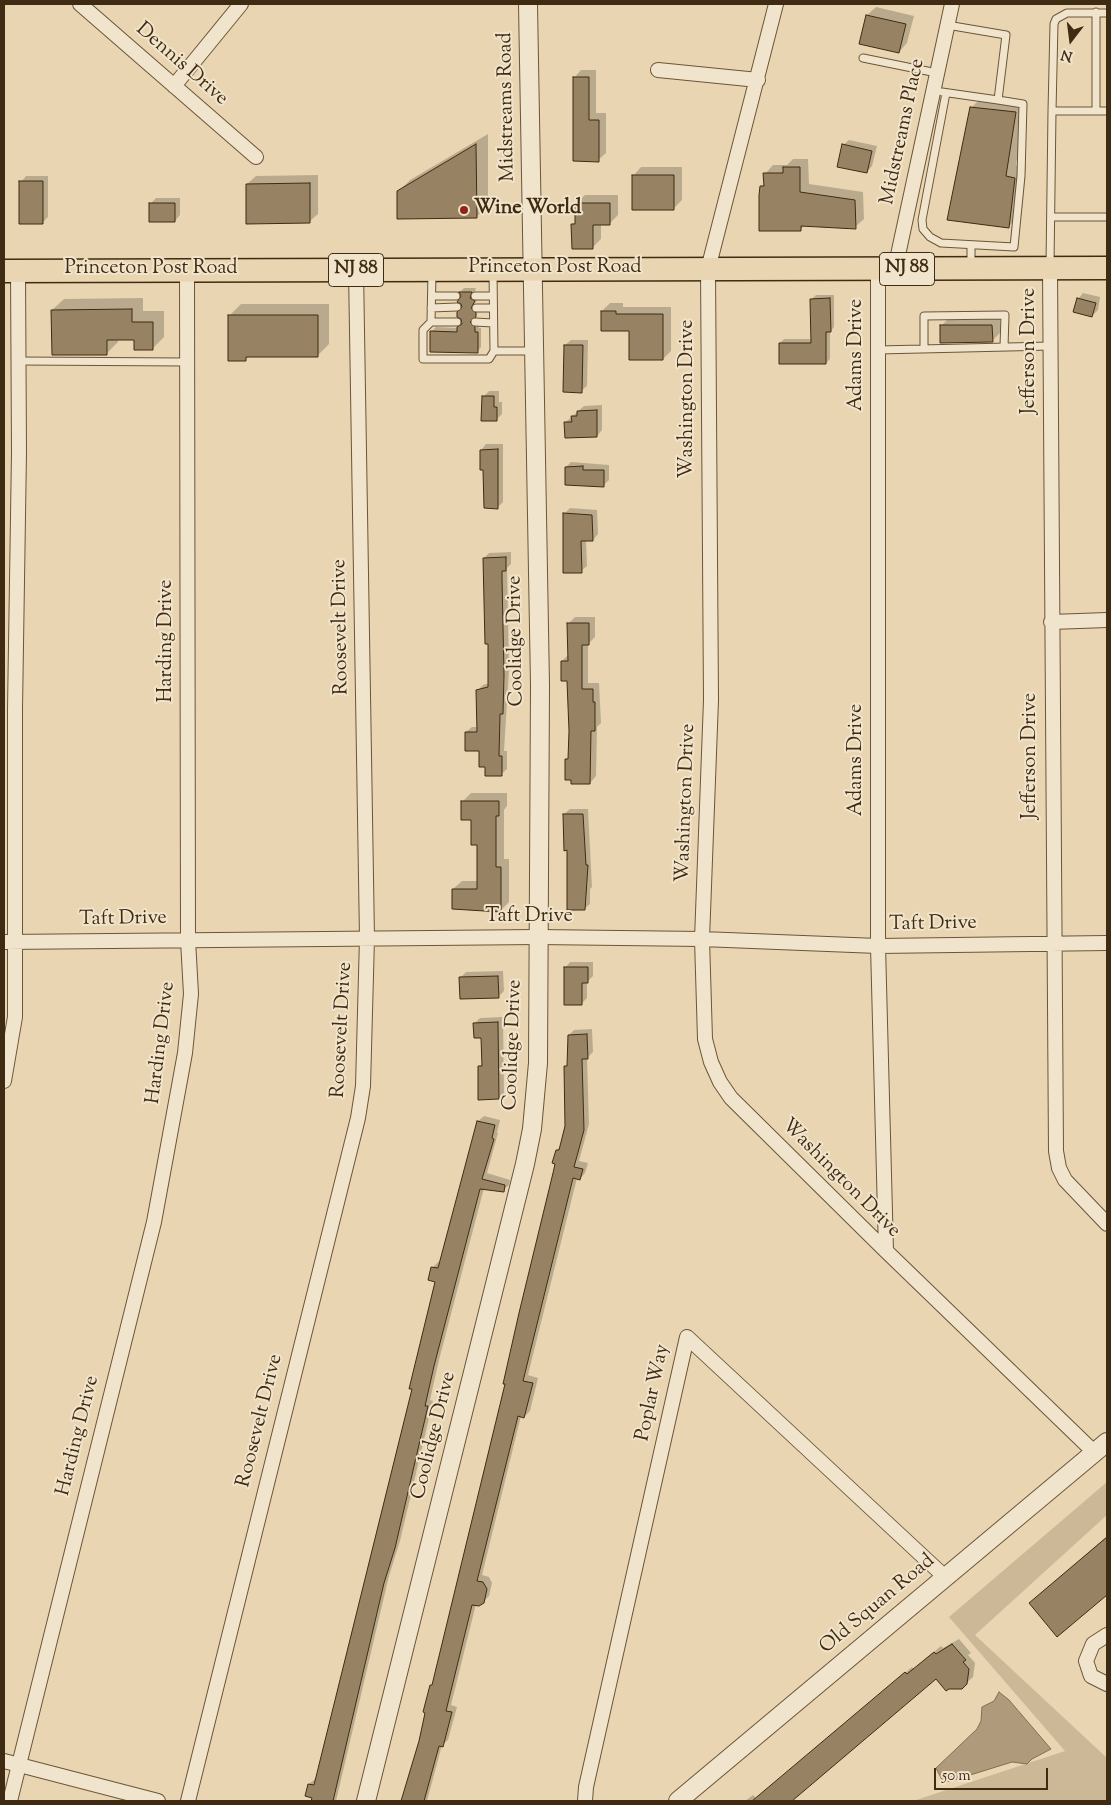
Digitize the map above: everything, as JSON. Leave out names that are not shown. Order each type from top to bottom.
[{"type":"main road","name":"Princeton Post Road","points":[[11,271],[1107,268]]},
{"type":"street","name":"Dennis Drive","points":[[80,4],[256,157]]},
{"type":"street","points":[[174,86],[241,4]]},
{"type":"street","name":"Midstreams Road","points":[[528,4],[531,270]]},
{"type":"street","name":"Washington Drive","points":[[776,4],[708,269],[711,700],[702,939],[705,1039],[711,1062],[720,1082],[731,1098],[886,1251],[1101,1448]]},
{"type":"street","name":"Midstreams Place","points":[[887,269],[906,217],[940,91],[937,73],[952,4]]},
{"type":"street","points":[[658,70],[758,80]]},
{"type":"street","name":"Jefferson Drive","points":[[1050,268],[1053,943],[1056,1152],[1059,1168],[1074,1191],[1107,1224]]},
{"type":"street","name":"Adams Drive","points":[[886,1251],[878,946],[878,350],[887,269]]},
{"type":"street","name":"Harding Drive","points":[[10,1801],[154,1222],[185,1053],[191,994],[188,940],[187,270]]},
{"type":"street","name":"Roosevelt Drive","points":[[188,1801],[358,1118],[364,1086],[367,938],[356,270]]},
{"type":"street","name":"Coolidge Drive","points":[[366,1801],[532,1129],[538,1063],[540,685],[531,270]]},
{"type":"street","points":[[4,1081],[15,1017],[10,941],[18,361],[11,271]]},
{"type":"street","points":[[1052,622],[1107,620]]},
{"type":"street","name":"Taft Drive","points":[[10,941],[538,938],[702,939],[878,946],[1107,943]]},
{"type":"street","name":"Poplar Way","points":[[585,1801],[586,1787],[687,1337],[945,1577]]},
{"type":"street","name":"Old Squan Road","points":[[678,1801],[1101,1448]]},
{"type":"street","points":[[1107,1635],[1093,1644],[1086,1661],[1091,1676],[1107,1684]]},
{"type":"street","points":[[4,1761],[158,1801]]},
{"type":"lane","points":[[1096,12],[1096,111]]},
{"type":"lane","points":[[1050,268],[1054,24],[1060,15],[1067,13],[1107,12]]},
{"type":"lane","points":[[947,25],[1006,35],[998,100]]},
{"type":"lane","points":[[863,58],[937,73]]},
{"type":"lane","points":[[940,91],[998,100],[1023,104],[1021,176],[1014,247],[941,243],[923,229],[922,221],[940,91]]},
{"type":"lane","points":[[1052,110],[1107,111]]},
{"type":"lane","points":[[906,217],[922,221]]},
{"type":"lane","points":[[1051,217],[1107,217]]},
{"type":"lane","points":[[971,245],[971,269]]},
{"type":"lane","points":[[432,270],[431,322],[423,330],[423,359],[489,359],[494,351],[492,269]]},
{"type":"lane","points":[[432,296],[456,296]]},
{"type":"lane","points":[[475,296],[492,296]]},
{"type":"lane","points":[[431,308],[457,307]]},
{"type":"lane","points":[[476,308],[493,308]]},
{"type":"lane","points":[[927,349],[924,316],[1005,316],[1000,348]]},
{"type":"lane","points":[[431,322],[457,322]]},
{"type":"lane","points":[[476,322],[493,323]]},
{"type":"lane","points":[[878,350],[1051,346]]},
{"type":"lane","points":[[494,351],[533,351]]},
{"type":"lane","points":[[18,361],[187,362]]},
{"type":"shaded area","points":[[1107,1482],[1107,1515],[975,1635],[1107,1758],[1107,1801],[913,1801],[1065,1751],[949,1617]]},
{"type":"shaded area","points":[[999,1692],[1009,1700],[1051,1749],[1032,1759],[1027,1764],[1012,1762],[943,1782],[936,1768],[977,1729],[981,1721],[982,1707],[994,1701]]},
{"type":"building","points":[[866,15],[906,24],[899,53],[859,44]]},
{"type":"building","points":[[573,77],[589,77],[589,120],[599,120],[599,162],[573,161]]},
{"type":"building","points":[[970,107],[1016,112],[1006,176],[1015,178],[1009,228],[947,220]]},
{"type":"building","points":[[476,144],[477,218],[397,219],[397,191]]},
{"type":"building","points":[[842,144],[872,151],[867,173],[837,167]]},
{"type":"building","points":[[783,167],[800,167],[800,192],[855,200],[856,229],[801,226],[801,231],[759,231],[759,195],[760,186],[764,186],[763,173],[783,173]]},
{"type":"building","points":[[632,175],[674,175],[674,210],[632,210]]},
{"type":"building","points":[[19,181],[43,181],[43,224],[19,224]]},
{"type":"building","points":[[310,183],[310,223],[246,224],[246,184]]},
{"type":"building","points":[[149,203],[175,203],[175,222],[149,222]]},
{"type":"building","points":[[575,203],[610,203],[610,225],[593,225],[593,249],[572,249],[571,224],[575,224]]},
{"type":"building","points":[[459,292],[472,292],[470,298],[475,301],[471,308],[476,313],[476,317],[470,322],[475,327],[475,332],[478,332],[478,353],[430,352],[430,331],[457,332],[457,327],[462,324],[461,319],[457,317],[457,312],[462,307],[457,302],[461,296]]},
{"type":"building","points":[[830,298],[831,332],[826,332],[826,364],[779,364],[779,343],[811,343],[810,299]]},
{"type":"building","points":[[1077,298],[1096,303],[1092,317],[1073,312]]},
{"type":"building","points":[[132,309],[132,322],[153,322],[153,350],[134,350],[134,340],[107,340],[107,355],[52,355],[51,310]]},
{"type":"building","points":[[601,311],[616,311],[616,314],[663,314],[663,360],[629,360],[629,331],[601,331]]},
{"type":"building","points":[[228,315],[318,315],[318,357],[246,357],[246,361],[228,361]]},
{"type":"building","points":[[940,325],[992,325],[993,342],[940,343]]},
{"type":"building","points":[[564,345],[583,345],[582,393],[563,392]]},
{"type":"building","points":[[482,396],[494,396],[494,407],[497,407],[497,421],[481,421]]},
{"type":"building","points":[[597,410],[597,437],[565,438],[564,422],[572,422],[571,416],[577,416],[577,411]]},
{"type":"building","points":[[498,449],[498,509],[484,508],[483,470],[480,470],[480,450]]},
{"type":"building","points":[[583,466],[583,470],[604,470],[604,487],[565,485],[565,467]]},
{"type":"building","points":[[563,513],[592,515],[593,541],[581,541],[582,573],[563,573]]},
{"type":"building","points":[[506,557],[506,571],[502,571],[504,675],[503,714],[500,714],[499,756],[502,756],[502,776],[485,776],[485,767],[479,767],[479,751],[465,751],[465,732],[477,732],[476,690],[488,687],[488,644],[485,644],[483,558]]},
{"type":"building","points":[[567,623],[589,623],[589,645],[582,645],[582,689],[593,689],[593,702],[595,702],[595,731],[591,731],[590,784],[571,784],[571,780],[565,780],[565,759],[568,759],[569,731],[567,681],[561,681],[561,661],[568,661]]},
{"type":"building","points":[[461,801],[499,801],[499,816],[496,816],[496,867],[501,867],[501,912],[452,909],[452,889],[477,889],[477,845],[471,845],[471,820],[461,820]]},
{"type":"building","points":[[563,814],[583,814],[586,865],[588,865],[585,910],[567,910],[567,850],[564,851]]},
{"type":"building","points":[[564,967],[588,967],[588,983],[582,983],[582,1005],[564,1005]]},
{"type":"building","points":[[498,976],[499,998],[460,999],[459,977]]},
{"type":"building","points":[[498,1022],[499,1099],[478,1100],[478,1066],[482,1066],[481,1038],[474,1038],[473,1023]]},
{"type":"building","points":[[587,1034],[588,1059],[582,1059],[584,1130],[574,1167],[583,1169],[580,1180],[573,1178],[523,1381],[533,1383],[524,1418],[518,1416],[477,1581],[483,1582],[487,1589],[484,1603],[479,1606],[472,1605],[446,1711],[452,1712],[443,1747],[439,1746],[424,1801],[401,1801],[419,1741],[425,1713],[423,1712],[430,1685],[432,1685],[505,1384],[503,1384],[519,1313],[555,1164],[552,1163],[556,1150],[559,1150],[565,1126],[564,1066],[567,1066],[568,1035]]},
{"type":"building","points":[[477,1121],[495,1125],[492,1138],[494,1139],[482,1179],[505,1185],[504,1192],[480,1189],[434,1366],[425,1406],[428,1406],[333,1801],[311,1801],[312,1798],[305,1796],[308,1784],[314,1785],[412,1389],[409,1389],[435,1282],[428,1280],[431,1267],[438,1268]]},
{"type":"building","points":[[1107,1537],[1107,1595],[1057,1637],[1029,1603]]},
{"type":"building","points":[[952,1644],[966,1660],[963,1662],[969,1669],[967,1684],[962,1689],[949,1689],[946,1691],[936,1679],[792,1801],[752,1801],[905,1672],[907,1674],[934,1652],[936,1654]]},
{"type":"place","name":"Wine World","points":[[464,210]]}]
